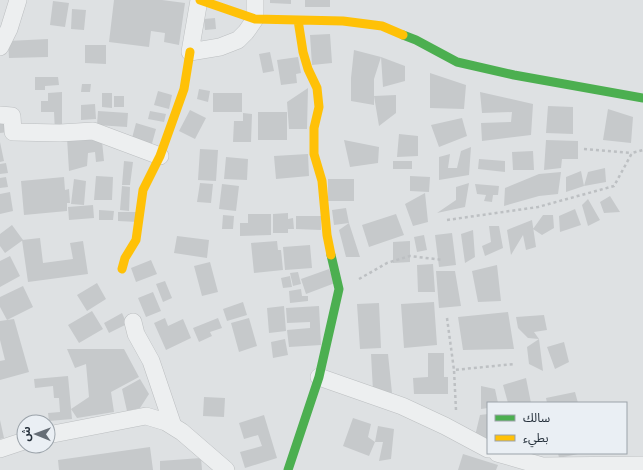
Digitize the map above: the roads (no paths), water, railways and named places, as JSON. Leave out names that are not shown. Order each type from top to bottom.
[{"type":"street","points":[[0,47],[9,30],[18,0]]},
{"type":"street","points":[[122,269],[125,258],[136,240],[144,190],[160,156],[184,89],[199,0],[254,19],[343,21],[382,26],[416,40],[456,62],[514,75],[643,98]]},
{"type":"street","points":[[190,52],[220,47],[238,40],[246,32],[254,19],[254,0]]},
{"type":"street","points":[[288,470],[319,377],[339,289],[327,236],[322,181],[314,154],[314,128],[319,107],[317,88],[308,69],[303,52],[298,20]]},
{"type":"street","points":[[0,115],[12,116],[13,132],[60,133],[92,131],[160,156]]},
{"type":"street","points":[[132,322],[136,334],[151,361],[173,426]]},
{"type":"street","points":[[319,377],[402,406],[487,448]]},
{"type":"street","points":[[56,433],[146,416],[166,422],[182,432],[226,470]]},
{"type":"street","points":[[0,448],[16,443]]},
{"type":"street","points":[[500,454],[542,466],[643,466]]}]
